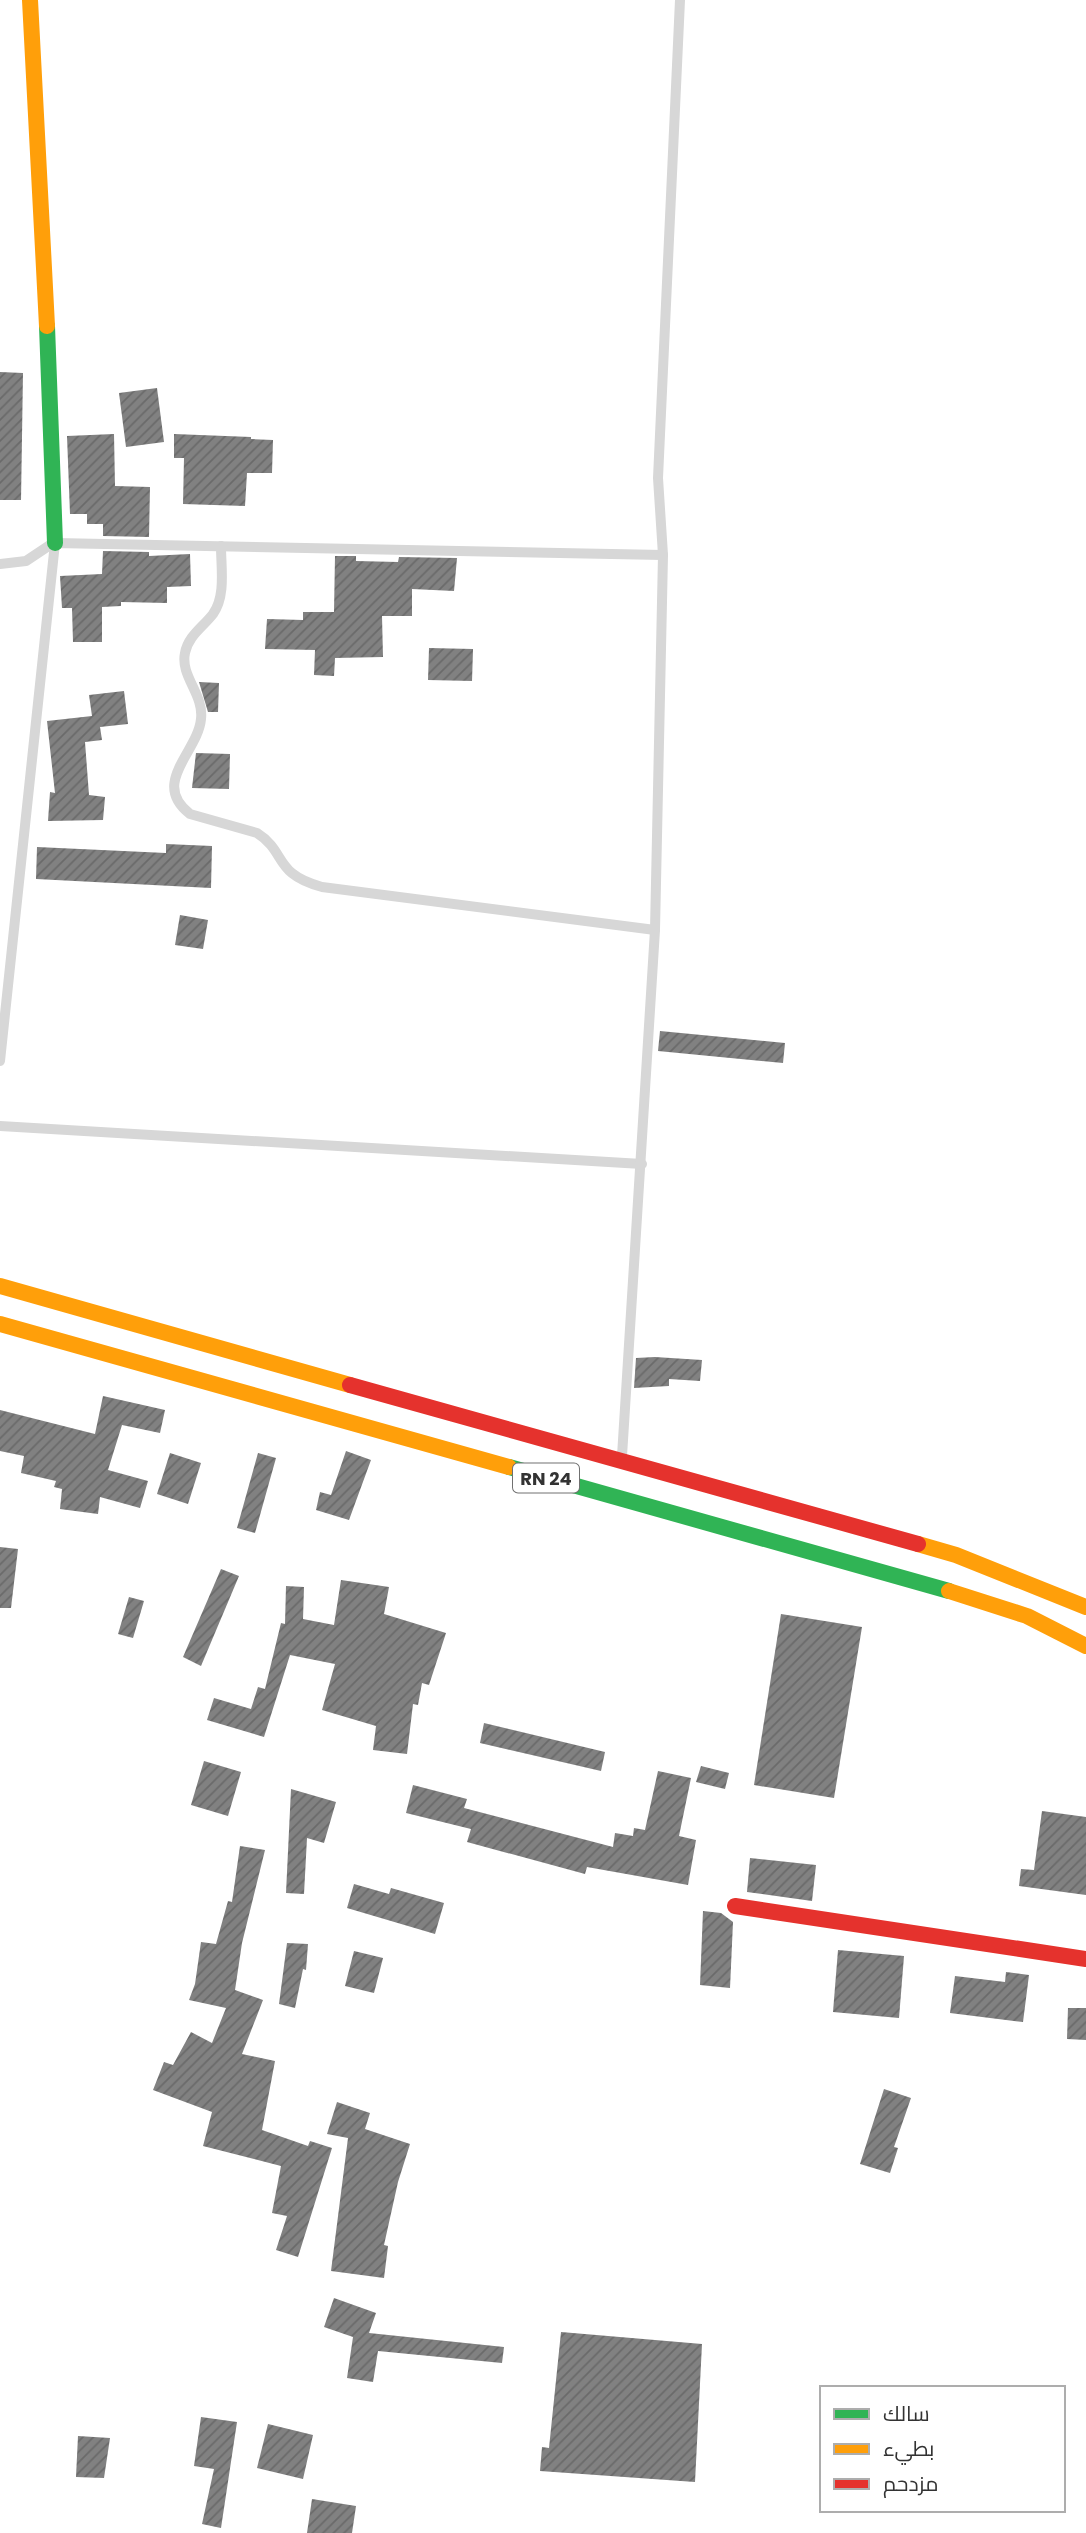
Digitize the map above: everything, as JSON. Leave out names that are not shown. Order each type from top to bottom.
[{"type":"main road","points":[[30,0],[44,258],[55,543]]},
{"type":"main road","name":"RN 24","points":[[0,1286],[956,1555],[1086,1607]]},
{"type":"main road","name":"RN 24","points":[[0,1324],[982,1600],[1027,1616],[1086,1646]]},
{"type":"main road","points":[[735,1906],[1086,1959]]},
{"type":"lane","points":[[622,1460],[655,930],[663,555],[658,478],[680,0]]},
{"type":"lane","points":[[0,1061],[55,543]]},
{"type":"lane","points":[[0,565],[26,561],[55,543],[663,555]]},
{"type":"lane","points":[[221,546],[218,603],[185,652],[184,663],[202,704],[202,719],[195,740],[177,770],[175,791],[181,807],[190,814],[257,833],[264,837],[288,872],[297,879],[322,887],[655,930]]},
{"type":"lane","points":[[0,1126],[642,1164]]},
{"type":"building","points":[[0,372],[23,373],[21,500],[0,500]]},
{"type":"building","points":[[157,388],[164,442],[126,447],[119,393]]},
{"type":"building","points":[[114,434],[115,486],[150,487],[149,537],[103,536],[103,524],[87,524],[87,514],[70,514],[67,436]]},
{"type":"building","points":[[174,434],[273,440],[272,473],[247,473],[245,506],[183,504],[184,458],[174,458]]},
{"type":"building","points":[[103,551],[149,552],[149,556],[190,554],[191,586],[167,587],[167,603],[121,602],[121,606],[102,607],[102,642],[73,642],[72,608],[62,608],[60,576],[102,574]]},
{"type":"building","points":[[335,556],[356,556],[356,561],[398,562],[399,557],[457,558],[454,591],[412,589],[412,616],[382,616],[383,657],[335,658],[334,676],[314,675],[315,650],[265,649],[267,619],[303,620],[303,612],[334,612]]},
{"type":"building","points":[[429,648],[473,649],[472,681],[428,680]]},
{"type":"building","points":[[199,682],[219,683],[218,712],[208,712]]},
{"type":"building","points":[[124,691],[128,724],[100,727],[102,740],[85,742],[89,795],[105,797],[103,820],[48,821],[50,792],[55,793],[47,721],[92,716],[89,695]]},
{"type":"building","points":[[196,753],[230,754],[229,789],[192,788]]},
{"type":"building","points":[[166,844],[212,846],[211,888],[36,879],[37,847],[166,853]]},
{"type":"building","points":[[180,915],[208,920],[203,949],[175,945]]},
{"type":"building","points":[[660,1031],[785,1043],[783,1063],[658,1051]]},
{"type":"building","points":[[636,1358],[702,1360],[700,1381],[669,1379],[669,1386],[634,1388]]},
{"type":"building","points":[[103,1396],[165,1410],[160,1433],[122,1425],[108,1470],[148,1481],[140,1508],[100,1497],[98,1514],[60,1509],[62,1489],[54,1487],[56,1481],[21,1473],[24,1456],[0,1451],[0,1410],[95,1434]]},
{"type":"building","points":[[346,1451],[371,1460],[349,1520],[316,1510],[320,1492],[331,1495]]},
{"type":"building","points":[[170,1453],[201,1463],[188,1504],[157,1494]]},
{"type":"building","points":[[258,1453],[276,1458],[255,1533],[237,1528]]},
{"type":"building","points":[[0,1547],[18,1549],[11,1608],[0,1608]]},
{"type":"building","points":[[221,1569],[239,1576],[201,1666],[183,1657]]},
{"type":"building","points":[[341,1580],[389,1587],[384,1614],[446,1633],[429,1685],[422,1683],[418,1705],[413,1704],[407,1754],[373,1750],[376,1726],[322,1710],[335,1664],[290,1655],[264,1737],[207,1720],[214,1698],[251,1709],[258,1687],[265,1689],[281,1623],[285,1624],[286,1586],[304,1587],[303,1619],[334,1625]]},
{"type":"building","points":[[129,1597],[144,1601],[133,1638],[118,1634]]},
{"type":"building","points":[[781,1614],[862,1627],[834,1798],[754,1785]]},
{"type":"building","points":[[484,1723],[605,1752],[601,1771],[480,1743]]},
{"type":"building","points":[[204,1761],[241,1772],[228,1816],[191,1805]]},
{"type":"building","points":[[701,1766],[729,1773],[725,1789],[696,1782]]},
{"type":"building","points":[[658,1771],[691,1778],[679,1836],[696,1840],[688,1885],[587,1867],[585,1874],[467,1842],[471,1829],[406,1813],[413,1785],[467,1799],[464,1808],[613,1847],[615,1833],[633,1836],[634,1828],[645,1830]]},
{"type":"building","points":[[291,1789],[336,1802],[324,1843],[307,1838],[304,1894],[286,1893]]},
{"type":"building","points":[[1042,1811],[1086,1817],[1086,1895],[1019,1886],[1021,1869],[1034,1870]]},
{"type":"building","points":[[240,1846],[265,1850],[242,1943],[235,1990],[263,2000],[242,2054],[275,2061],[262,2130],[308,2146],[310,2141],[332,2148],[298,2257],[276,2250],[287,2216],[272,2213],[281,2166],[203,2146],[212,2112],[153,2090],[164,2062],[173,2065],[191,2032],[212,2043],[226,2008],[189,2000],[195,1984],[201,1942],[216,1944],[228,1901],[232,1902]]},
{"type":"building","points":[[750,1858],[816,1865],[812,1901],[747,1892]]},
{"type":"building","points":[[354,1884],[389,1894],[391,1888],[444,1903],[435,1934],[347,1908]]},
{"type":"building","points":[[703,1911],[721,1913],[733,1922],[730,1988],[700,1985]]},
{"type":"building","points":[[287,1943],[308,1944],[306,1970],[303,1969],[295,2008],[279,2004]]},
{"type":"building","points":[[838,1950],[904,1956],[899,2018],[833,2012]]},
{"type":"building","points":[[354,1951],[383,1958],[374,1993],[345,1986]]},
{"type":"building","points":[[1006,1972],[1029,1975],[1023,2022],[950,2013],[955,1976],[1005,1982]]},
{"type":"building","points":[[1068,2008],[1086,2008],[1086,2040],[1067,2039]]},
{"type":"building","points":[[884,2089],[911,2098],[894,2147],[898,2148],[890,2173],[860,2164]]},
{"type":"building","points":[[337,2102],[370,2113],[365,2129],[410,2144],[398,2182],[384,2245],[388,2246],[384,2278],[331,2271],[348,2138],[327,2134]]},
{"type":"building","points":[[334,2298],[376,2313],[369,2333],[504,2347],[502,2363],[378,2351],[373,2382],[347,2378],[353,2337],[324,2327]]},
{"type":"building","points":[[561,2332],[702,2344],[695,2482],[540,2471],[542,2447],[549,2448]]},
{"type":"building","points":[[201,2417],[237,2422],[221,2528],[202,2524],[214,2469],[194,2466]]},
{"type":"building","points":[[268,2424],[313,2435],[303,2479],[257,2468]]},
{"type":"building","points":[[78,2436],[110,2438],[104,2478],[76,2477]]},
{"type":"building","points":[[312,2499],[356,2506],[352,2533],[307,2533]]},
{"type":"traffic: fast","points":[[47,326],[55,543]]},
{"type":"traffic: fast","points":[[509,1467],[949,1591]]},
{"type":"traffic: slow","points":[[30,0],[47,326]]},
{"type":"traffic: slow","points":[[0,1286],[350,1385]]},
{"type":"traffic: slow","points":[[0,1324],[509,1467]]},
{"type":"traffic: slow","points":[[918,1544],[956,1555],[1086,1607]]},
{"type":"traffic: slow","points":[[949,1591],[1027,1616],[1086,1646]]},
{"type":"traffic: jam","points":[[350,1385],[918,1544]]},
{"type":"traffic: jam","points":[[735,1906],[1086,1959]]}]
